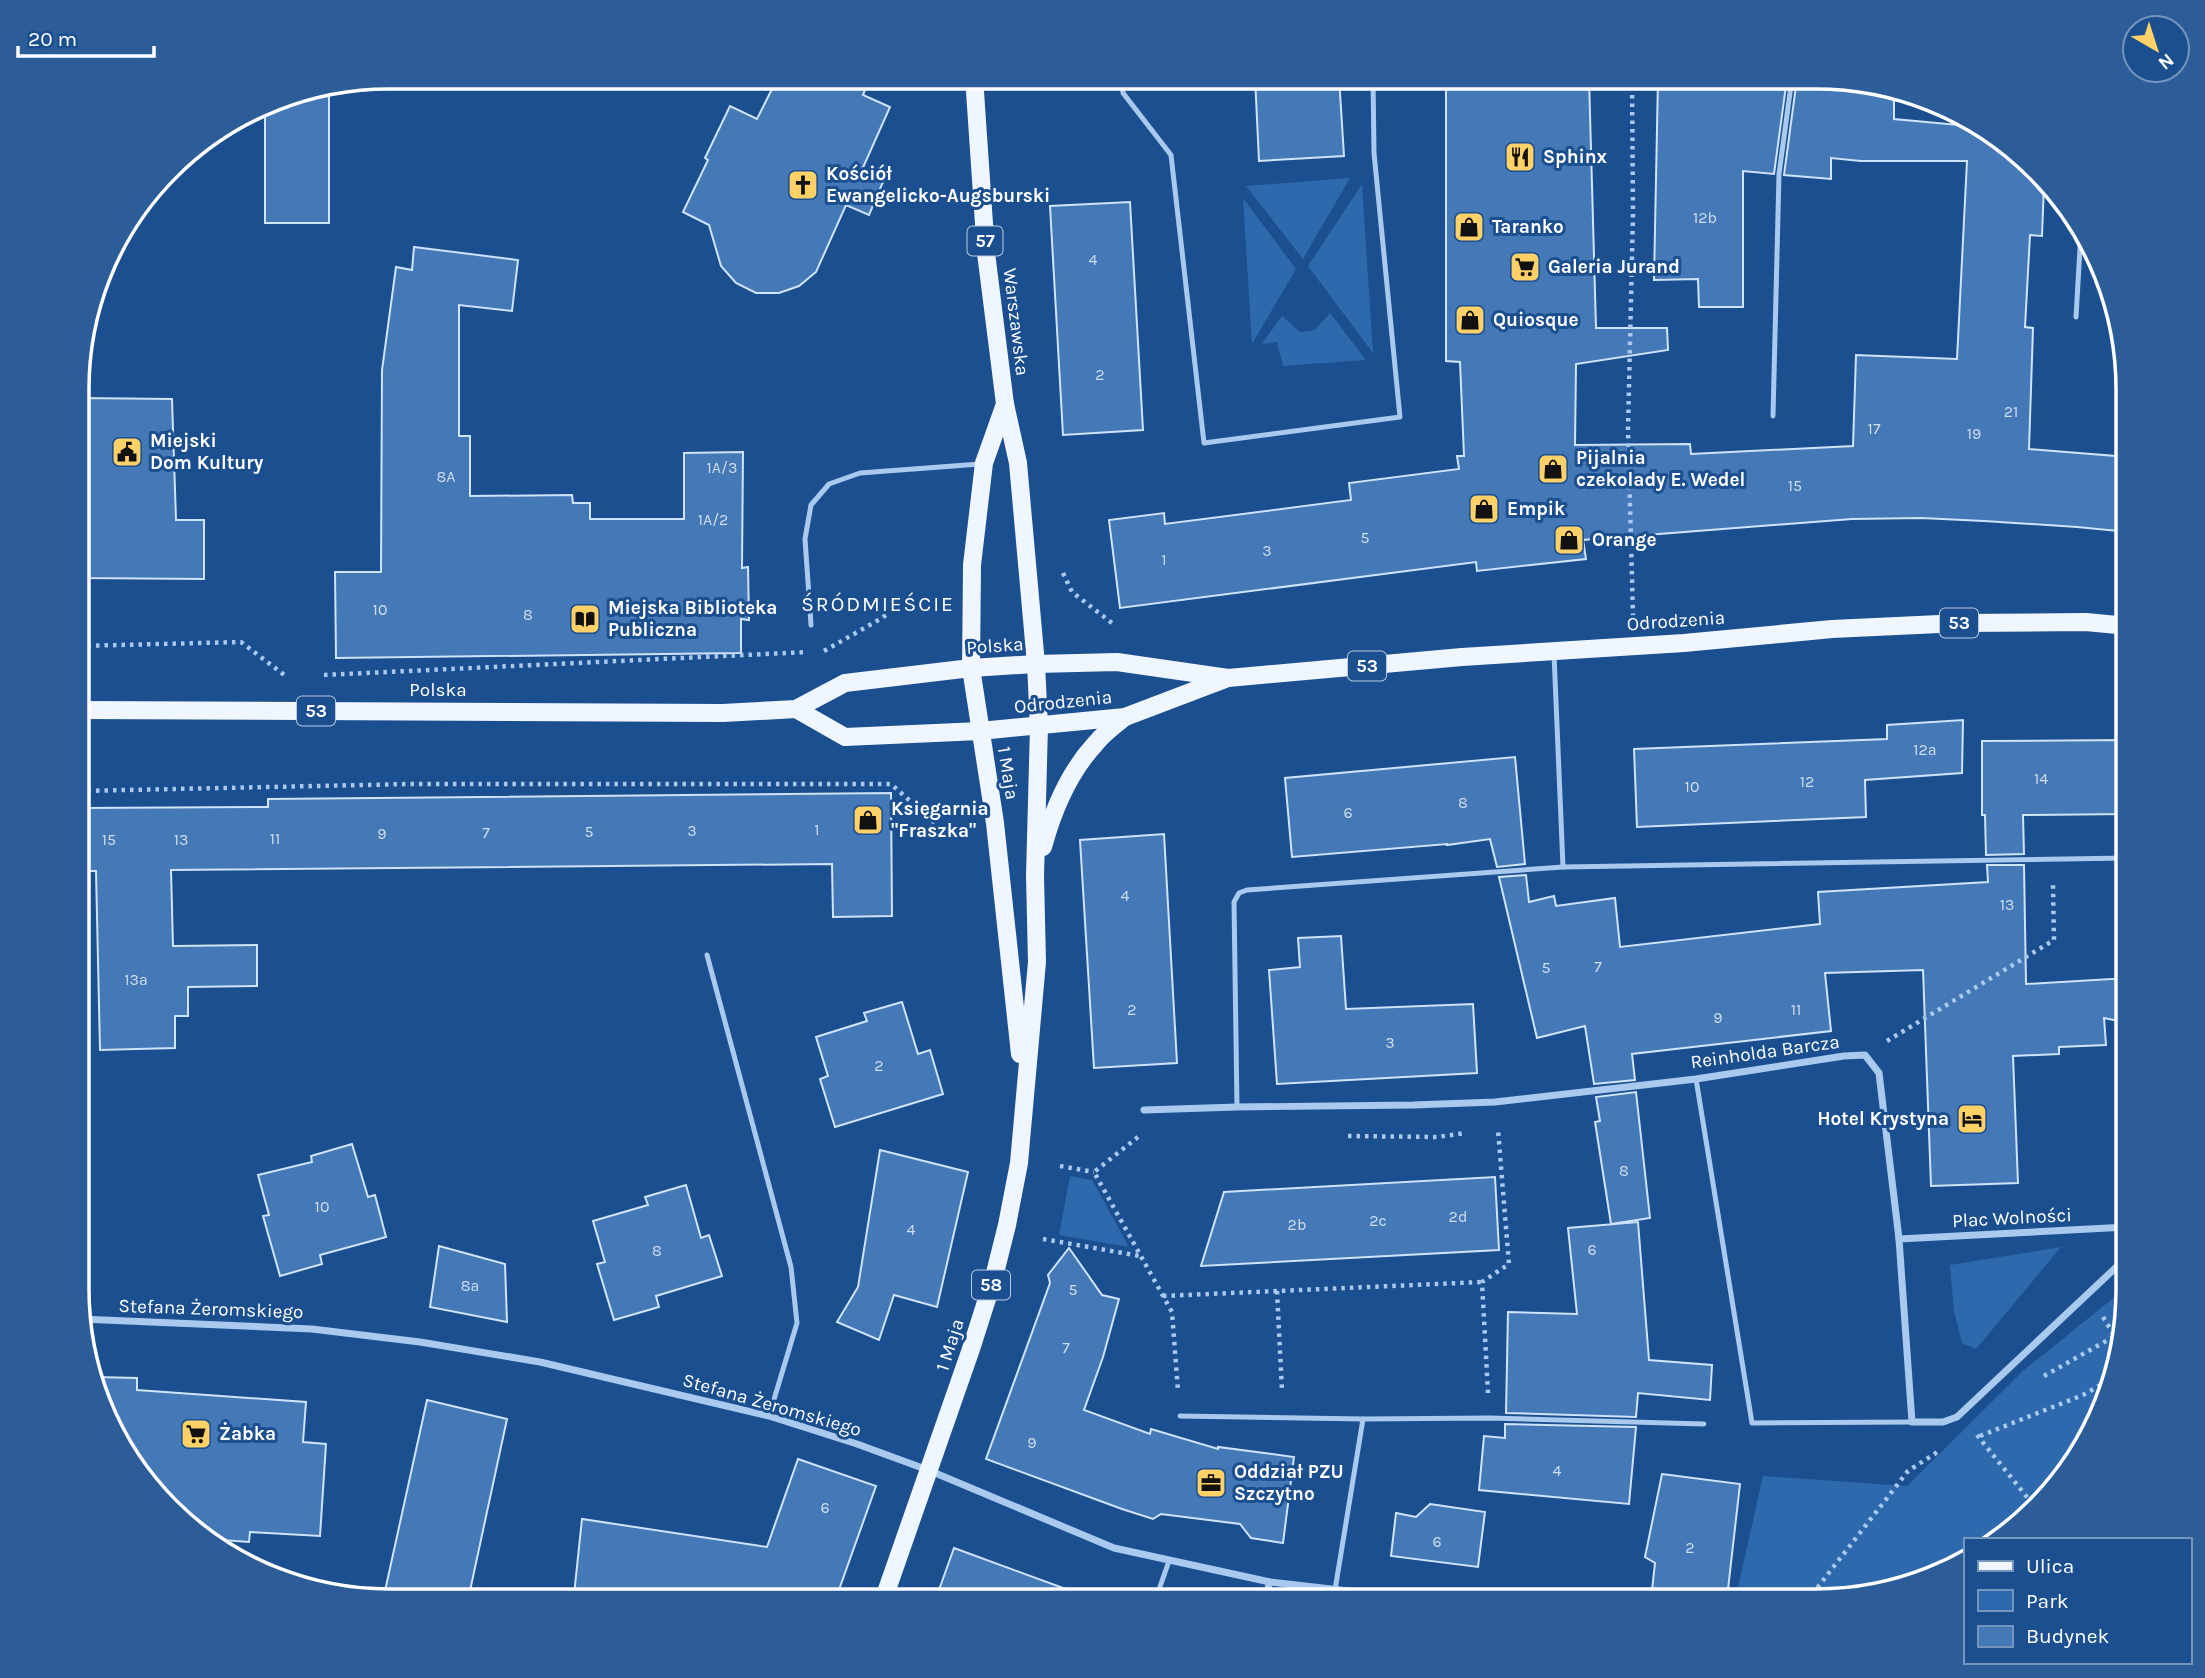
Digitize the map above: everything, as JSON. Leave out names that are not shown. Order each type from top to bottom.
[{"type":"main road","name":"Warszawska","points":[[975,89],[986,253],[1005,404],[1018,463],[1039,726]]},
{"type":"main road","name":"Warszawska","points":[[971,668],[972,565],[984,463],[1005,404]]},
{"type":"main road","name":"Odrodzenia","points":[[1035,664],[1117,662],[1228,678],[1832,629],[1948,623],[2087,622],[2116,625]]},
{"type":"main road","name":"Polska","points":[[89,710],[723,713],[796,709],[845,683],[971,668],[1035,664]]},
{"type":"main road","name":"1 Maja","points":[[971,668],[995,823],[1024,1093]]},
{"type":"main road","name":"Odrodzenia","points":[[980,731],[1125,716],[1228,678]]},
{"type":"main road","name":"53","points":[[796,709],[845,737],[980,731]]},
{"type":"main road","name":"1 Maja","points":[[1035,876],[1052,816],[1073,774],[1095,743],[1125,716]]},
{"type":"main road","name":"1 Maja","points":[[887,1589],[947,1421],[994,1277],[1019,1163],[1037,962],[1035,876],[1039,726]]},
{"type":"street","name":"Reinholda Barcza","points":[[1144,1110],[1495,1102],[1696,1079],[1865,1055],[1880,1073],[1899,1239],[1912,1422]]},
{"type":"street","name":"Plac Wolności","points":[[1899,1239],[2116,1228]]},
{"type":"street","points":[[1912,1422],[1943,1422],[1957,1417],[2116,1267]]},
{"type":"street","name":"Stefana Żeromskiego","points":[[91,1319],[312,1329],[420,1342],[540,1362],[769,1416],[857,1444],[1114,1548],[1270,1582],[1327,1589]]},
{"type":"street","points":[[1268,1589],[1270,1582]]},
{"type":"lane","points":[[1123,89],[1123,93],[1171,155],[1205,443],[1400,417],[1374,153],[1373,89]]},
{"type":"lane","points":[[1773,416],[1779,174],[1791,89]]},
{"type":"lane","points":[[2076,317],[2080,247]]},
{"type":"lane","points":[[811,625],[805,539],[811,505],[829,484],[860,472],[984,463]]},
{"type":"lane","points":[[1554,651],[1563,867]]},
{"type":"lane","points":[[1237,1107],[1234,902],[1238,893],[1248,890],[1563,867],[2116,858]]},
{"type":"lane","points":[[707,955],[791,1267],[797,1323],[769,1416]]},
{"type":"lane","points":[[1696,1079],[1752,1423],[1912,1422]]},
{"type":"lane","points":[[1180,1416],[1490,1418],[1704,1424]]},
{"type":"lane","points":[[1335,1589],[1363,1419]]},
{"type":"lane","points":[[1159,1589],[1169,1561]]},
{"type":"path","points":[[1632,89],[1633,214],[1628,430],[1634,646]]},
{"type":"path","points":[[1062,573],[1072,592],[1112,623]]},
{"type":"path","points":[[822,652],[882,618],[916,591]]},
{"type":"path","points":[[89,646],[241,642],[287,677]]},
{"type":"path","points":[[314,676],[809,652]]},
{"type":"path","points":[[89,791],[411,784],[891,784],[936,824]]},
{"type":"path","points":[[1865,1055],[2054,940],[2053,859]]},
{"type":"path","points":[[1485,1130],[1510,1127]]},
{"type":"path","points":[[1163,1296],[1482,1282],[1509,1264],[1497,1129]]},
{"type":"path","points":[[1059,1166],[1094,1172],[1146,1131]]},
{"type":"path","points":[[1339,1136],[1437,1138],[1473,1132]]},
{"type":"path","points":[[1094,1172],[1172,1312],[1180,1416]]},
{"type":"path","points":[[1043,1239],[1140,1256]]},
{"type":"path","points":[[1482,1282],[1490,1418]]},
{"type":"path","points":[[1277,1291],[1284,1418]]},
{"type":"path","points":[[2034,1382],[2111,1338]]},
{"type":"path","points":[[1967,1441],[2083,1395],[2100,1385]]},
{"type":"path","points":[[1973,1430],[2029,1500]]},
{"type":"path","points":[[1816,1589],[1908,1471],[1944,1450]]},
{"type":"green space","points":[[1350,178],[1303,259],[1246,186]]},
{"type":"green space","points":[[1362,184],[1373,353],[1308,266]]},
{"type":"green space","points":[[1243,198],[1296,269],[1252,344]]},
{"type":"green space","points":[[1330,313],[1366,360],[1283,366],[1277,342],[1262,344],[1282,316],[1300,332],[1315,330]]},
{"type":"green space","points":[[1070,1176],[1092,1180],[1129,1247],[1059,1235]]},
{"type":"green space","points":[[2061,1247],[1976,1349],[1962,1343],[1954,1312],[1950,1265]]},
{"type":"green space","points":[[2116,1296],[2106,1366],[2093,1404],[2076,1439],[2041,1487],[1998,1527],[1982,1538],[1964,1538],[1964,1550],[1948,1558],[1893,1579],[1835,1588],[1738,1589],[1763,1476],[1907,1486],[2023,1371]]},
{"type":"building","name":"Kościół Ewangelicko-Augsburski","points":[[772,89],[865,89],[863,95],[890,107],[861,172],[883,182],[869,215],[846,205],[816,272],[799,286],[779,293],[756,293],[736,283],[721,266],[709,225],[683,212],[730,106],[757,119]]},
{"type":"building","points":[[1256,89],[1340,89],[1344,156],[1259,161]]},
{"type":"building","points":[[1446,89],[1589,89],[1596,328],[1667,328],[1668,350],[1576,364],[1575,445],[1690,444],[1691,454],[1853,446],[1856,355],[1957,359],[1967,161],[1861,161],[1831,158],[1831,179],[1784,175],[1796,89],[1855,92],[1893,99],[1894,119],[1958,125],[1966,129],[2014,164],[2044,194],[2042,236],[2030,235],[2025,327],[2033,328],[2029,449],[2116,456],[2116,531],[1921,518],[1852,519],[1583,540],[1586,559],[1477,571],[1476,562],[1120,608],[1109,520],[1164,513],[1165,524],[1351,500],[1349,483],[1459,469],[1457,456],[1464,456],[1460,362],[1446,361]]},
{"type":"building","points":[[1658,89],[1786,89],[1774,174],[1743,171],[1743,307],[1699,307],[1698,279],[1654,280]]},
{"type":"building","points":[[329,95],[329,223],[265,223],[265,116]]},
{"type":"building","points":[[1130,202],[1143,430],[1063,435],[1050,206]]},
{"type":"building","points":[[414,247],[518,260],[512,311],[459,305],[459,436],[470,436],[470,496],[572,495],[573,503],[590,503],[590,519],[684,519],[684,453],[743,452],[742,568],[748,567],[749,620],[741,619],[741,653],[336,658],[335,572],[381,572],[382,370],[396,267],[412,270]]},
{"type":"building","name":"Miejski Dom Kultury","points":[[89,398],[172,399],[176,520],[204,520],[204,579],[89,578]]},
{"type":"building","points":[[1963,720],[1962,773],[1865,780],[1866,817],[1637,827],[1634,749],[1887,739],[1887,725]]},
{"type":"building","points":[[2116,740],[2116,814],[2023,815],[2024,854],[1986,855],[1985,815],[1982,815],[1982,741]]},
{"type":"building","points":[[1515,757],[1525,864],[1497,867],[1490,839],[1292,857],[1285,778]]},
{"type":"building","points":[[891,793],[892,916],[833,917],[832,864],[171,870],[173,946],[257,945],[257,986],[188,987],[188,1016],[175,1016],[175,1048],[100,1050],[96,871],[89,871],[89,808],[268,807],[268,799]]},
{"type":"building","points":[[1164,834],[1177,1063],[1094,1068],[1080,840]]},
{"type":"building","points":[[1987,865],[2024,865],[2026,984],[2116,979],[2116,1020],[2104,1018],[2106,1045],[2059,1047],[2059,1054],[2013,1056],[2018,1183],[1931,1186],[1923,970],[1825,973],[1831,1031],[1632,1054],[1635,1080],[1594,1084],[1585,1026],[1537,1038],[1499,877],[1526,875],[1529,902],[1554,896],[1556,906],[1615,898],[1620,947],[1820,924],[1818,892],[1988,882]]},
{"type":"building","points":[[1341,936],[1346,1009],[1473,1004],[1477,1073],[1277,1084],[1269,970],[1300,967],[1298,938]]},
{"type":"building","points":[[902,1002],[918,1054],[930,1050],[943,1094],[835,1127],[820,1079],[828,1076],[816,1037],[867,1021],[864,1013]]},
{"type":"building","points":[[1636,1092],[1650,1218],[1611,1224],[1595,1122],[1600,1121],[1596,1097]]},
{"type":"building","points":[[352,1144],[368,1197],[375,1195],[386,1237],[320,1255],[322,1264],[280,1276],[263,1216],[269,1215],[258,1175],[312,1162],[311,1156]]},
{"type":"building","points":[[880,1150],[968,1172],[937,1307],[894,1295],[879,1340],[837,1322],[858,1287]]},
{"type":"building","points":[[1495,1177],[1499,1250],[1201,1266],[1224,1192]]},
{"type":"building","points":[[686,1185],[701,1238],[709,1235],[722,1276],[656,1296],[659,1307],[614,1320],[597,1264],[605,1262],[593,1221],[648,1205],[645,1197]]},
{"type":"building","points":[[1638,1222],[1649,1360],[1712,1365],[1710,1400],[1638,1393],[1636,1417],[1506,1413],[1508,1312],[1577,1314],[1568,1228]]},
{"type":"building","points":[[439,1246],[505,1264],[507,1322],[430,1307]]},
{"type":"building","points":[[1069,1248],[1102,1295],[1119,1299],[1103,1357],[1084,1410],[1150,1434],[1151,1429],[1218,1449],[1294,1457],[1283,1543],[1251,1538],[1240,1524],[1161,1514],[1153,1519],[986,1459],[1050,1283],[1048,1275]]},
{"type":"building","points":[[103,1377],[137,1378],[137,1390],[306,1402],[303,1442],[326,1444],[320,1536],[250,1532],[249,1542],[226,1540],[191,1514],[164,1487],[129,1439]]},
{"type":"building","points":[[427,1400],[507,1419],[470,1589],[385,1589]]},
{"type":"building","points":[[1505,1424],[1636,1427],[1629,1504],[1479,1490],[1484,1436],[1505,1438]]},
{"type":"building","points":[[798,1459],[876,1486],[839,1589],[575,1589],[582,1519],[767,1547]]},
{"type":"building","points":[[1662,1474],[1740,1484],[1728,1589],[1652,1589],[1655,1563],[1645,1557]]},
{"type":"building","points":[[1430,1504],[1485,1512],[1478,1567],[1391,1556],[1396,1513],[1416,1517]]},
{"type":"building","points":[[954,1548],[1066,1589],[939,1589]]},
{"type":"place","name":"Sphinx","points":[[1520,157]]},
{"type":"place","name":"Kościół Ewangelicko-Augsburski","points":[[803,185]]},
{"type":"place","name":"Taranko","points":[[1469,227]]},
{"type":"place","name":"Galeria Jurand","points":[[1525,267]]},
{"type":"place","name":"Quiosque","points":[[1470,320]]},
{"type":"place","name":"Miejski Dom Kultury","points":[[127,452]]},
{"type":"place","name":"Pijalnia czekolady E. Wedel","points":[[1553,469]]},
{"type":"place","name":"Empik","points":[[1484,509]]},
{"type":"place","name":"Orange","points":[[1569,540]]},
{"type":"place","name":"Miejska Biblioteka Publiczna","points":[[585,619]]},
{"type":"place","name":"Księgarnia \"Fraszka\"","points":[[868,820]]},
{"type":"place","name":"Hotel Krystyna","points":[[1972,1119]]},
{"type":"place","name":"Żabka","points":[[196,1434]]},
{"type":"place","name":"Oddział PZU Szczytno","points":[[1211,1483]]},
{"type":"district","name":"ŚRÓDMIEŚCIE","points":[[878,604]]}]
